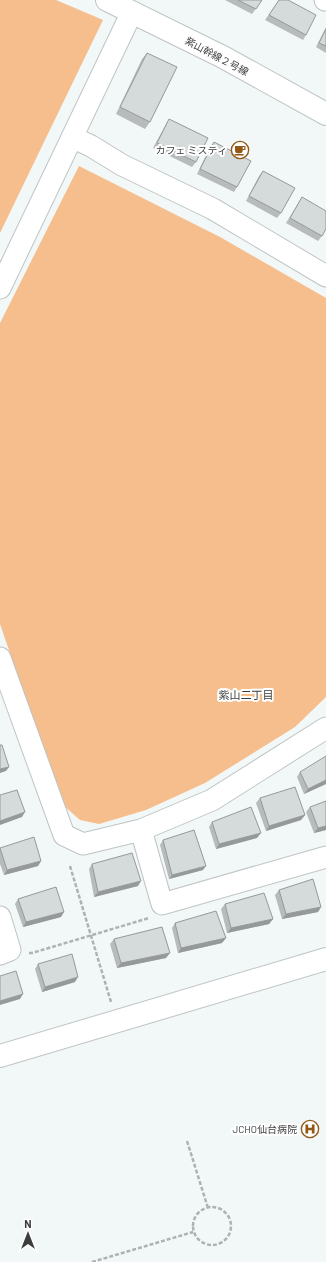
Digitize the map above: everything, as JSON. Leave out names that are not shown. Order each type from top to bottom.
[{"type":"street","name":"紫山幹線２号線","points":[[107,0],[223,58],[326,114]]},
{"type":"street","points":[[0,288],[132,12]]},
{"type":"street","points":[[72,137],[90,146],[122,166],[213,209],[326,276]]},
{"type":"street","points":[[0,658],[64,835],[83,844],[141,830],[212,800],[326,728]]},
{"type":"street","points":[[141,830],[162,904],[326,857]]},
{"type":"street","points":[[0,917],[5,952]]},
{"type":"street","points":[[0,1056],[326,959]]},
{"type":"path","points":[[70,866],[112,1005]]},
{"type":"path","points":[[5,952],[32,953],[157,916],[162,904]]},
{"type":"path","points":[[187,1141],[208,1208]]},
{"type":"path","points":[[208,1208],[214,1208],[226,1214],[231,1225],[228,1237],[224,1241],[212,1246],[200,1242],[196,1238],[192,1226],[197,1214],[208,1208]]},
{"type":"path","points":[[92,1262],[193,1232]]},
{"type":"shaded area","points":[[0,0],[56,0],[103,20],[0,233]]},
{"type":"shaded area","points":[[79,166],[220,237],[326,298],[326,697],[295,727],[205,783],[146,810],[99,824],[80,820],[62,804],[0,624],[0,323]]},
{"type":"building","points":[[238,0],[262,0],[256,9]]},
{"type":"building","points":[[279,0],[288,0],[316,15],[306,35],[269,15]]},
{"type":"building","points":[[326,29],[326,46],[319,43]]},
{"type":"building","points":[[147,53],[177,67],[150,122],[120,107]]},
{"type":"building","points":[[169,119],[208,138],[196,162],[157,143]]},
{"type":"building","points":[[214,142],[251,161],[237,187],[200,169]]},
{"type":"building","points":[[263,171],[295,188],[281,213],[249,196]]},
{"type":"building","points":[[302,197],[326,211],[326,229],[322,236],[290,218]]},
{"type":"building","points":[[0,745],[2,745],[9,767],[0,769]]},
{"type":"building","points":[[326,756],[326,780],[308,789],[300,772]]},
{"type":"building","points":[[295,787],[305,815],[269,826],[260,798]]},
{"type":"building","points":[[17,790],[25,812],[0,821],[0,795]]},
{"type":"building","points":[[326,801],[326,826],[318,828],[310,807]]},
{"type":"building","points":[[251,807],[261,833],[219,844],[212,822]]},
{"type":"building","points":[[194,830],[206,866],[172,875],[163,840]]},
{"type":"building","points":[[34,837],[41,861],[7,870],[0,848]]},
{"type":"building","points":[[132,853],[141,881],[98,892],[92,864]]},
{"type":"building","points":[[313,879],[321,907],[286,914],[279,890]]},
{"type":"building","points":[[56,887],[64,912],[26,922],[18,899]]},
{"type":"building","points":[[264,893],[273,919],[231,928],[225,904]]},
{"type":"building","points":[[216,911],[226,938],[181,948],[175,923]]},
{"type":"building","points":[[162,927],[170,953],[121,963],[114,939]]},
{"type":"building","points":[[72,954],[78,977],[45,987],[38,964]]},
{"type":"building","points":[[16,971],[23,994],[0,1001],[0,976]]},
{"type":"place","name":"カフェ ミスティ","points":[[240,150]]},
{"type":"place","name":"JCHO仙台病院","points":[[310,1129]]},
{"type":"district","name":"紫山二丁目","points":[[246,694]]}]
